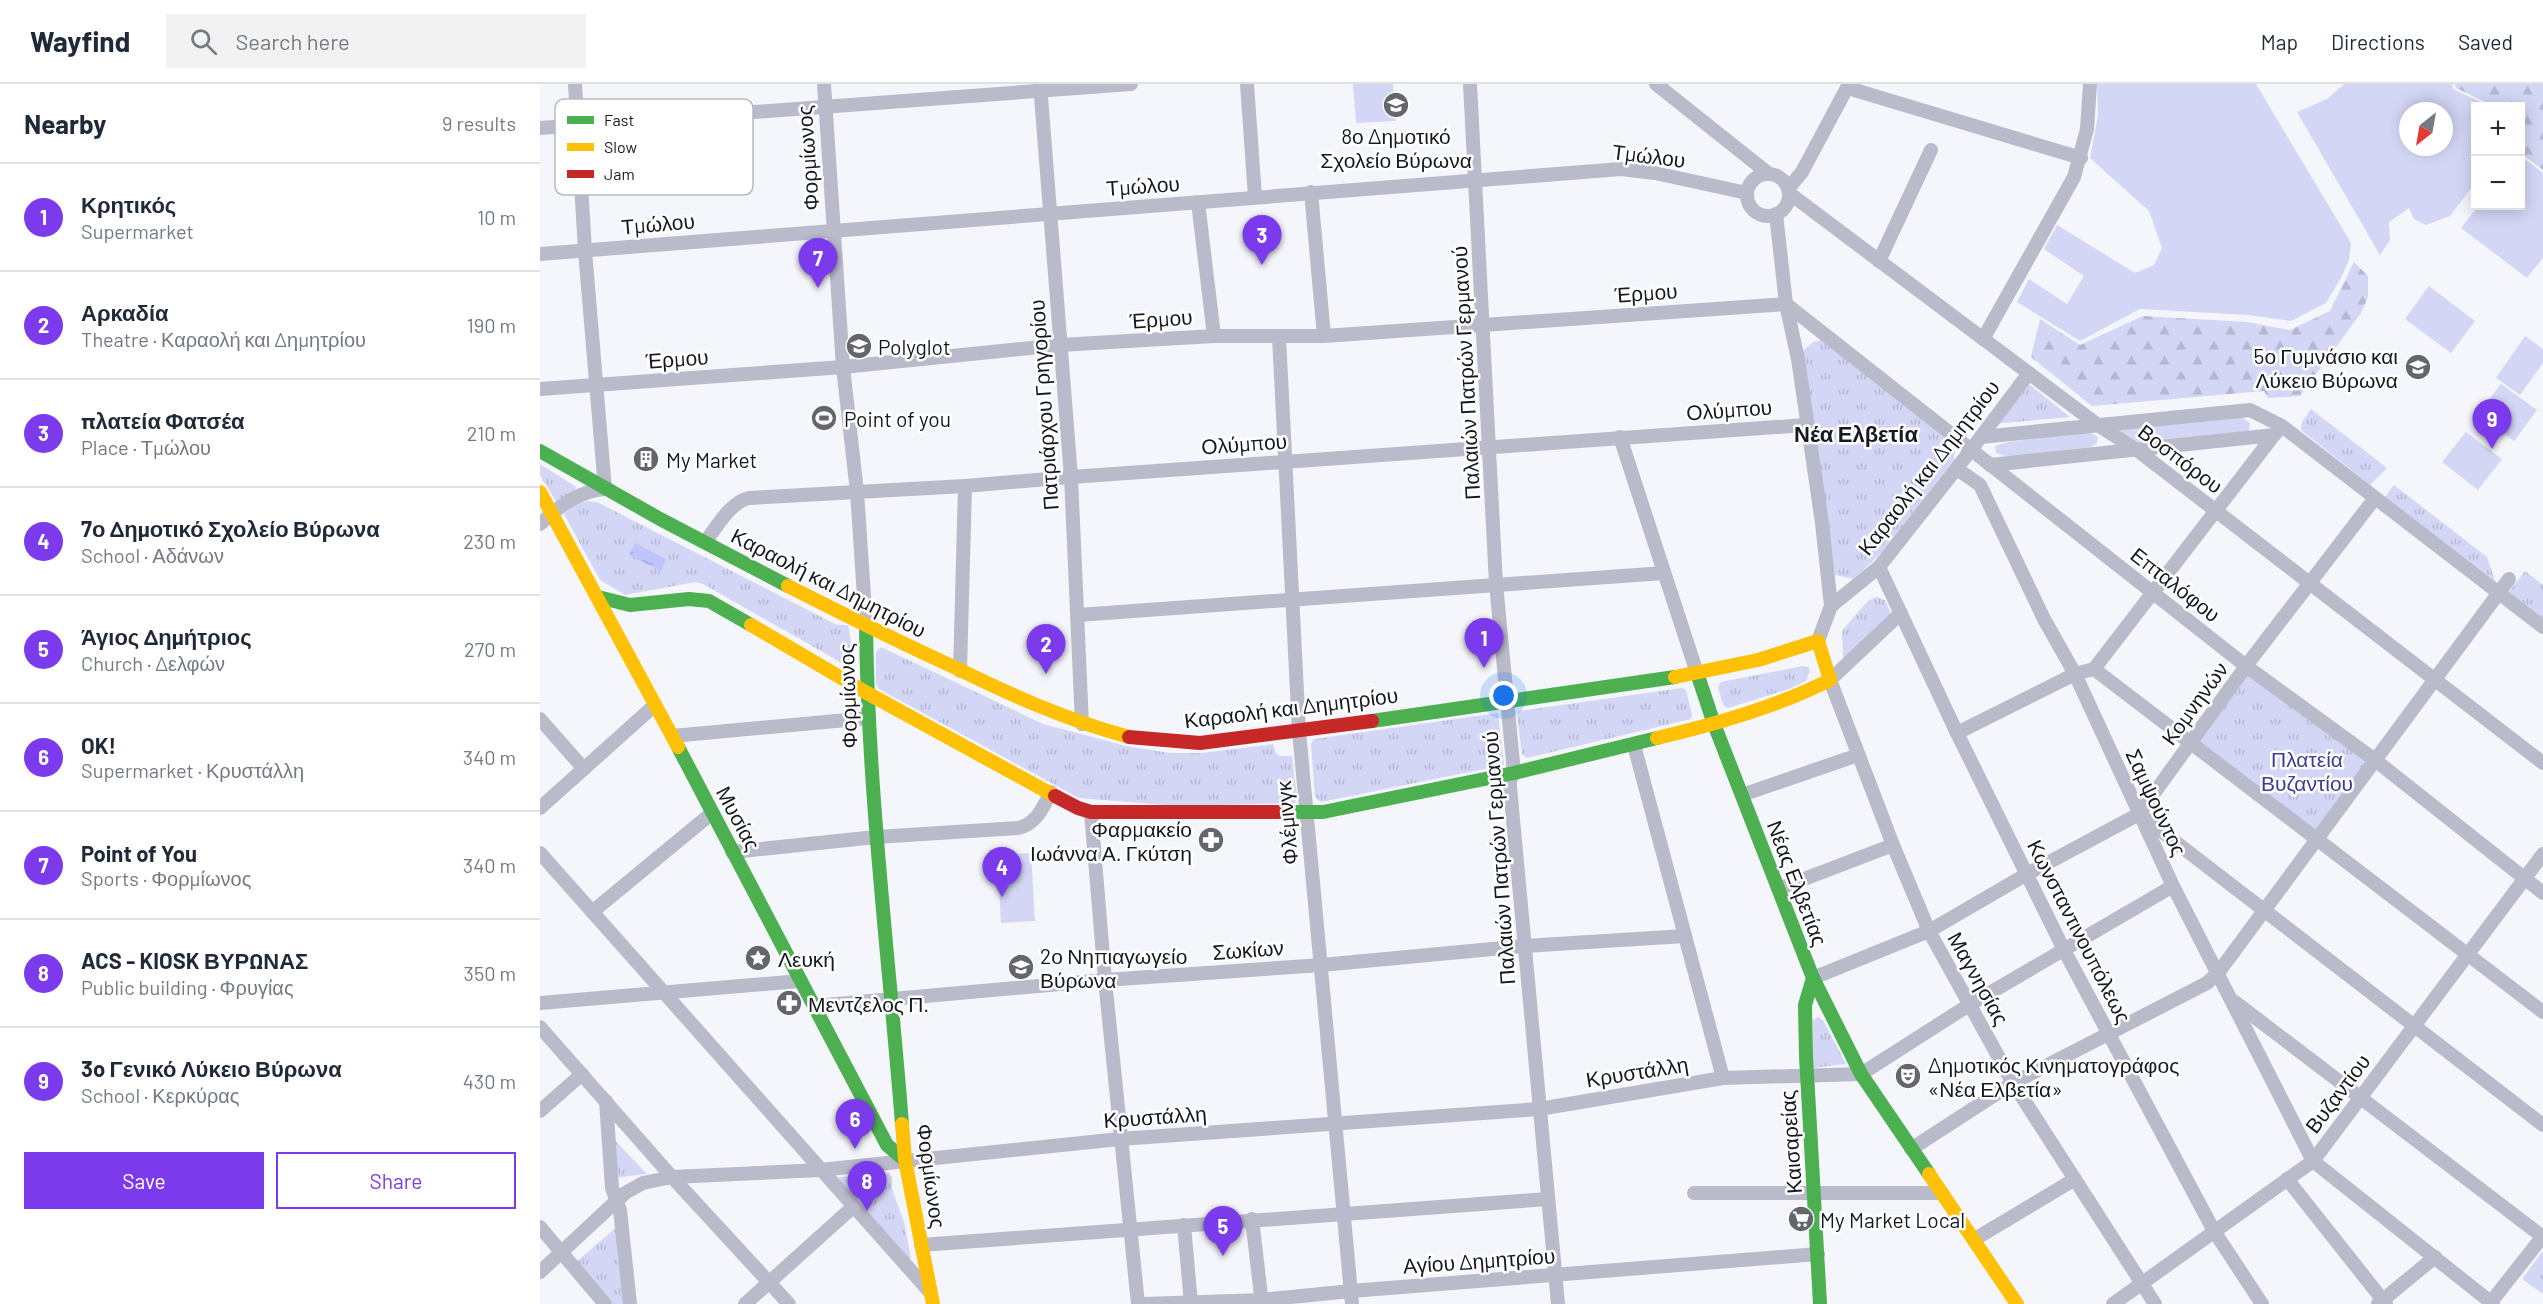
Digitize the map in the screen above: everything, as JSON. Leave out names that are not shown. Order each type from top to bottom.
[{"type":"street","points":[[575,84],[576,99]]},
{"type":"street","name":"Φορμίωνος","points":[[824,84],[843,367],[857,492],[876,837],[905,1160],[932,1298]]},
{"type":"street","points":[[753,113],[1040,87],[1131,84]]},
{"type":"street","points":[[1247,84],[1255,197]]},
{"type":"street","name":"Παλαιών Πατρών Γερμανού","points":[[1470,84],[1496,584],[1514,773],[1510,780],[1558,1304]]},
{"type":"street","points":[[1656,84],[1769,174],[1781,178],[1789,191]]},
{"type":"street","points":[[1983,339],[2074,177],[2091,101],[2090,84]]},
{"type":"street","points":[[1769,174],[1758,176],[1750,183],[1747,194],[1749,204],[1756,212],[1766,215],[1776,214],[1786,206],[1789,191],[1802,172],[1849,86],[2080,158]]},
{"type":"street","name":"Πατριάρχου Γρηγορίου","points":[[1040,87],[1048,212],[1071,477],[1082,724]]},
{"type":"street","points":[[540,128],[555,127]]},
{"type":"street","points":[[1879,261],[1931,150]]},
{"type":"street","name":"Τμώλου","points":[[540,254],[1048,212],[1621,169],[1654,173],[1747,194]]},
{"type":"street","name":"Βοσπόρου","points":[[1789,191],[2098,425],[2137,450],[2543,763]]},
{"type":"street","points":[[1311,192],[1324,336]]},
{"type":"street","points":[[540,524],[575,496],[588,490],[605,489],[581,195]]},
{"type":"street","points":[[1198,202],[1214,336]]},
{"type":"street","points":[[1776,214],[1786,304],[1798,358],[1822,523],[1831,606]]},
{"type":"street","name":"Έρμου","points":[[540,389],[843,367],[1060,345],[1214,336],[1324,336],[1786,304]]},
{"type":"street","name":"Επταλόφου","points":[[1786,304],[2246,666],[2375,760],[2543,893]]},
{"type":"street","name":"Φλέμινγκ","points":[[1279,337],[1299,731],[1351,1297]]},
{"type":"street","name":"Καραολή και Δημητρίου","points":[[541,451],[605,489],[866,627],[1033,706],[1082,724],[1134,738],[1200,743],[1299,731],[1697,673],[1758,660],[1818,640],[1831,606],[1879,567],[2029,373]]},
{"type":"street","points":[[1981,437],[2250,410],[2375,498],[2543,627]]},
{"type":"street","name":"Ολύμπου","points":[[705,542],[740,500],[965,486],[1806,425]]},
{"type":"street","points":[[1990,465],[2137,450],[2278,430]]},
{"type":"street","points":[[1957,733],[2075,674],[2094,669],[2278,430]]},
{"type":"street","name":"Νέας Ελβετίας","points":[[1620,437],[1714,724],[1813,978],[1861,1074],[2017,1304]]},
{"type":"street","name":"Σαμψούντος","points":[[1957,469],[1980,485],[2044,619],[2075,674],[2173,886],[2313,1161]]},
{"type":"street","points":[[960,671],[965,486]]},
{"type":"street","name":"Μυσίας","points":[[540,492],[672,736],[887,1145],[905,1160]]},
{"type":"street","name":"Κομνηνών","points":[[1813,978],[1929,931],[2027,874],[2139,814],[2246,666],[2375,498]]},
{"type":"street","name":"Κωνσταντινουπόλεως","points":[[1879,567],[1957,733],[2064,950],[2214,1231],[2262,1304]]},
{"type":"street","points":[[1078,615],[1664,573]]},
{"type":"street","points":[[1911,1149],[2013,1083],[2207,983],[2218,973],[2509,579]]},
{"type":"street","points":[[598,597],[632,605],[696,598],[709,602],[867,693],[1078,808],[1091,812],[1306,813],[1351,807],[1634,745],[1714,724],[1830,680],[1901,613]]},
{"type":"street","points":[[1818,640],[1830,680]]},
{"type":"street","points":[[2094,669],[2469,953],[2543,1012]]},
{"type":"street","name":"Μαγνησίας","points":[[1830,680],[1893,845],[1929,931],[2013,1083],[2140,1284],[2155,1304]]},
{"type":"street","points":[[540,808],[655,705]]},
{"type":"street","points":[[540,718],[584,770]]},
{"type":"street","points":[[672,736],[869,718]]},
{"type":"street","points":[[1634,745],[1723,1078]]},
{"type":"street","points":[[1742,795],[1858,755]]},
{"type":"street","points":[[732,852],[876,837],[1026,826],[1040,813],[1051,792]]},
{"type":"street","points":[[1091,812],[1129,1230],[1140,1304]]},
{"type":"street","points":[[592,912],[712,813]]},
{"type":"street","points":[[2139,814],[2263,912],[2543,1125]]},
{"type":"street","points":[[1778,889],[1893,845]]},
{"type":"street","points":[[540,853],[932,1298]]},
{"type":"street","name":"Βυζαντίου","points":[[2113,1304],[2313,1161],[2543,854]]},
{"type":"street","points":[[1861,1074],[1969,1005],[2173,886]]},
{"type":"street","name":"Σωκίων","points":[[814,1006],[1105,980],[1322,965],[1524,946],[1684,936]]},
{"type":"street","name":"Καισαρείας","points":[[1813,978],[1805,1005],[1820,1304]]},
{"type":"street","points":[[540,1003],[800,981]]},
{"type":"street","points":[[2230,999],[2543,1237],[2492,1303],[2313,1161]]},
{"type":"street","points":[[540,1027],[672,1177],[789,1304]]},
{"type":"street","points":[[540,1111],[582,1074]]},
{"type":"street","name":"Κρυστάλλη","points":[[540,1272],[625,1192],[643,1183],[672,1177],[820,1170],[1120,1139],[1539,1109],[1723,1078],[1861,1074]]},
{"type":"street","points":[[606,1101],[612,1188],[618,1200],[630,1304]]},
{"type":"street","points":[[1975,1239],[2075,1179]]},
{"type":"street","points":[[2287,1179],[2382,1303],[2434,1257]]},
{"type":"street","points":[[1694,1193],[1942,1193]]},
{"type":"street","points":[[921,1245],[1548,1199]]},
{"type":"street","points":[[745,1304],[853,1207]]},
{"type":"street","points":[[1252,1219],[1262,1302]]},
{"type":"street","points":[[1184,1225],[1191,1303]]},
{"type":"street","points":[[540,1227],[605,1304]]},
{"type":"street","name":"Αγίου Δημητρίου","points":[[1140,1304],[1262,1302],[1351,1297],[1555,1276],[1818,1254]]},
{"type":"green space","points":[[1353,84],[1393,84],[1396,121],[1356,123]]},
{"type":"green space","points":[[2097,84],[2256,84],[2351,243],[2349,260],[2326,303],[2291,321],[2248,315],[2140,309],[2080,341],[2017,302],[2029,279],[2067,304],[2084,276],[2044,249],[2057,225],[2135,273],[2154,265],[2162,248],[2149,211],[2090,158],[2098,115]]},
{"type":"green space","points":[[2344,84],[2452,84],[2453,89],[2481,102],[2471,102],[2471,188],[2450,216],[2426,225],[2414,219],[2409,208],[2389,222],[2390,240],[2380,255],[2297,112],[2327,99]]},
{"type":"green space","points":[[2455,84],[2543,84],[2543,170],[2525,156],[2525,102],[2485,102],[2456,88]]},
{"type":"green space","points":[[2525,159],[2543,173],[2543,258],[2527,278],[2461,228],[2475,210],[2525,210]]},
{"type":"green space","points":[[2354,262],[2368,276],[2368,297],[2361,313],[2300,396],[2268,398],[2264,391],[2092,406],[2031,357],[2040,319],[2080,345],[2143,316],[2247,322],[2290,330],[2330,311]]},
{"type":"green space","points":[[2429,286],[2475,321],[2451,353],[2405,319]]},
{"type":"green space","points":[[2525,336],[2543,349],[2543,363],[2520,395],[2496,378]]},
{"type":"green space","points":[[1823,340],[1955,445],[1954,460],[1882,552],[1854,579],[1835,575],[1802,361],[1803,351],[1813,342]]},
{"type":"green space","points":[[2025,381],[2070,417],[1994,424]]},
{"type":"green space","points":[[2501,384],[2537,410],[2514,441],[2478,414]]},
{"type":"green space","points":[[2311,409],[2387,468],[2370,485],[2301,430],[2302,422]]},
{"type":"green space","points":[[2240,416],[2250,423],[2249,431],[2140,443],[2118,429]]},
{"type":"green space","points":[[2088,431],[2098,437],[2097,443],[2091,447],[2009,457],[1996,453],[1995,446],[2008,442]]},
{"type":"green space","points":[[2466,432],[2502,459],[2478,490],[2442,462]]},
{"type":"green space","points":[[540,464],[576,487],[575,490],[556,502],[540,475]]},
{"type":"green space","points":[[2394,485],[2487,557],[2495,581],[2385,497]]},
{"type":"green space","points":[[597,502],[837,625],[848,625],[852,647],[849,667],[703,584],[696,582],[625,595],[600,580],[564,514],[577,503]]},
{"type":"green space","points":[[2525,571],[2543,585],[2543,619],[2508,593]]},
{"type":"green space","points":[[1876,597],[1885,600],[1892,616],[1843,662],[1842,632],[1868,601]]},
{"type":"green space","points":[[881,647],[1043,724],[1126,746],[1170,753],[1202,753],[1273,744],[1276,754],[1292,756],[1297,797],[1295,803],[1178,806],[1079,798],[879,689],[876,685],[876,652]]},
{"type":"green space","points":[[1803,666],[1808,667],[1810,671],[1806,681],[1789,689],[1728,708],[1723,705],[1718,687],[1721,682]]},
{"type":"green space","name":"Πλατεία Βυζαντίου","points":[[2246,666],[2375,760],[2317,838],[2191,744]]},
{"type":"green space","points":[[1682,688],[1686,690],[1691,719],[1527,758],[1522,754],[1517,716],[1519,711]]},
{"type":"green space","points":[[1498,713],[1504,765],[1321,802],[1315,797],[1311,744],[1314,739]]},
{"type":"green space","points":[[1031,853],[1035,921],[1001,923],[997,855]]},
{"type":"green space","points":[[1818,1017],[1823,1020],[1846,1064],[1813,1068],[1813,1020]]},
{"type":"green space","points":[[609,1134],[647,1174],[612,1178]]},
{"type":"green space","points":[[889,1173],[892,1177],[892,1189],[904,1222],[911,1258],[907,1261],[830,1178]]},
{"type":"green space","points":[[619,1225],[628,1304],[608,1304],[575,1263]]},
{"type":"green space","points":[[2543,1253],[2543,1294],[2522,1279]]},
{"type":"water","points":[[635,543],[666,559],[661,571],[629,555]]},
{"type":"traffic: fast","points":[[540,451],[660,519],[788,586]]},
{"type":"traffic: fast","points":[[598,597],[630,605],[689,599],[709,601],[751,625]]},
{"type":"traffic: fast","points":[[866,626],[875,813],[902,1124]]},
{"type":"traffic: fast","points":[[1697,673],[1714,724],[1813,978],[1861,1074],[1929,1174]]},
{"type":"traffic: fast","points":[[1372,721],[1675,677]]},
{"type":"traffic: fast","points":[[1277,812],[1323,812],[1514,773],[1657,738]]},
{"type":"traffic: fast","points":[[678,747],[887,1145],[905,1160]]},
{"type":"traffic: fast","points":[[1813,978],[1805,1005],[1806,1056],[1820,1304]]},
{"type":"traffic: slow","points":[[540,492],[678,747]]},
{"type":"traffic: slow","points":[[788,586],[1019,698],[1084,723],[1129,737]]},
{"type":"traffic: slow","points":[[751,625],[867,693],[1055,796]]},
{"type":"traffic: slow","points":[[1657,738],[1745,714],[1830,680],[1818,641],[1758,660],[1675,677]]},
{"type":"traffic: slow","points":[[902,1124],[905,1160],[933,1304]]},
{"type":"traffic: slow","points":[[1929,1174],[2017,1304]]},
{"type":"traffic: jam","points":[[1129,737],[1200,743],[1372,721]]},
{"type":"traffic: jam","points":[[1055,796],[1091,812],[1277,812]]},
{"type":"place","name":"8ο Δημοτικό Σχολείο Βύρωνα","points":[[1396,105]]},
{"type":"place","name":"πλατεία Φατσέα","points":[[1262,265]]},
{"type":"place","name":"Point of You","points":[[818,288]]},
{"type":"place","name":"Polyglot","points":[[859,346]]},
{"type":"place","name":"5ο Γυμνάσιο και Λύκειο Βύρωνα","points":[[2418,367]]},
{"type":"place","name":"Point of you","points":[[824,418]]},
{"type":"place","name":"3o Γενικό Λύκειο Βύρωνα","points":[[2492,449]]},
{"type":"place","name":"My Market","points":[[646,459]]},
{"type":"place","name":"Κρητικός","points":[[1484,668]]},
{"type":"place","name":"Αρκαδία","points":[[1046,674]]},
{"type":"place","name":"Φαρμακείο Ιωάννα Α. Γκύτση","points":[[1211,840]]},
{"type":"place","name":"7ο Δημοτικό Σχολείο Βύρωνα","points":[[1002,897]]},
{"type":"place","name":"Λευκή","points":[[758,958]]},
{"type":"place","name":"2ο Νηπιαγωγείο Βύρωνα","points":[[1021,967]]},
{"type":"place","name":"Μεντζελος Π.","points":[[789,1003]]},
{"type":"place","name":"Δημοτικός Κινηματογράφος «Νέα Ελβετία»","points":[[1908,1076]]},
{"type":"place","name":"OK!","points":[[855,1149]]},
{"type":"place","name":"ACS - KIOSK ΒΥΡΩΝΑΣ","points":[[867,1211]]},
{"type":"place","name":"My Market Local","points":[[1801,1219]]},
{"type":"place","name":"Άγιος Δημήτριος","points":[[1223,1256]]},
{"type":"district","name":"Νέα Ελβετία","points":[[1856,433]]}]
